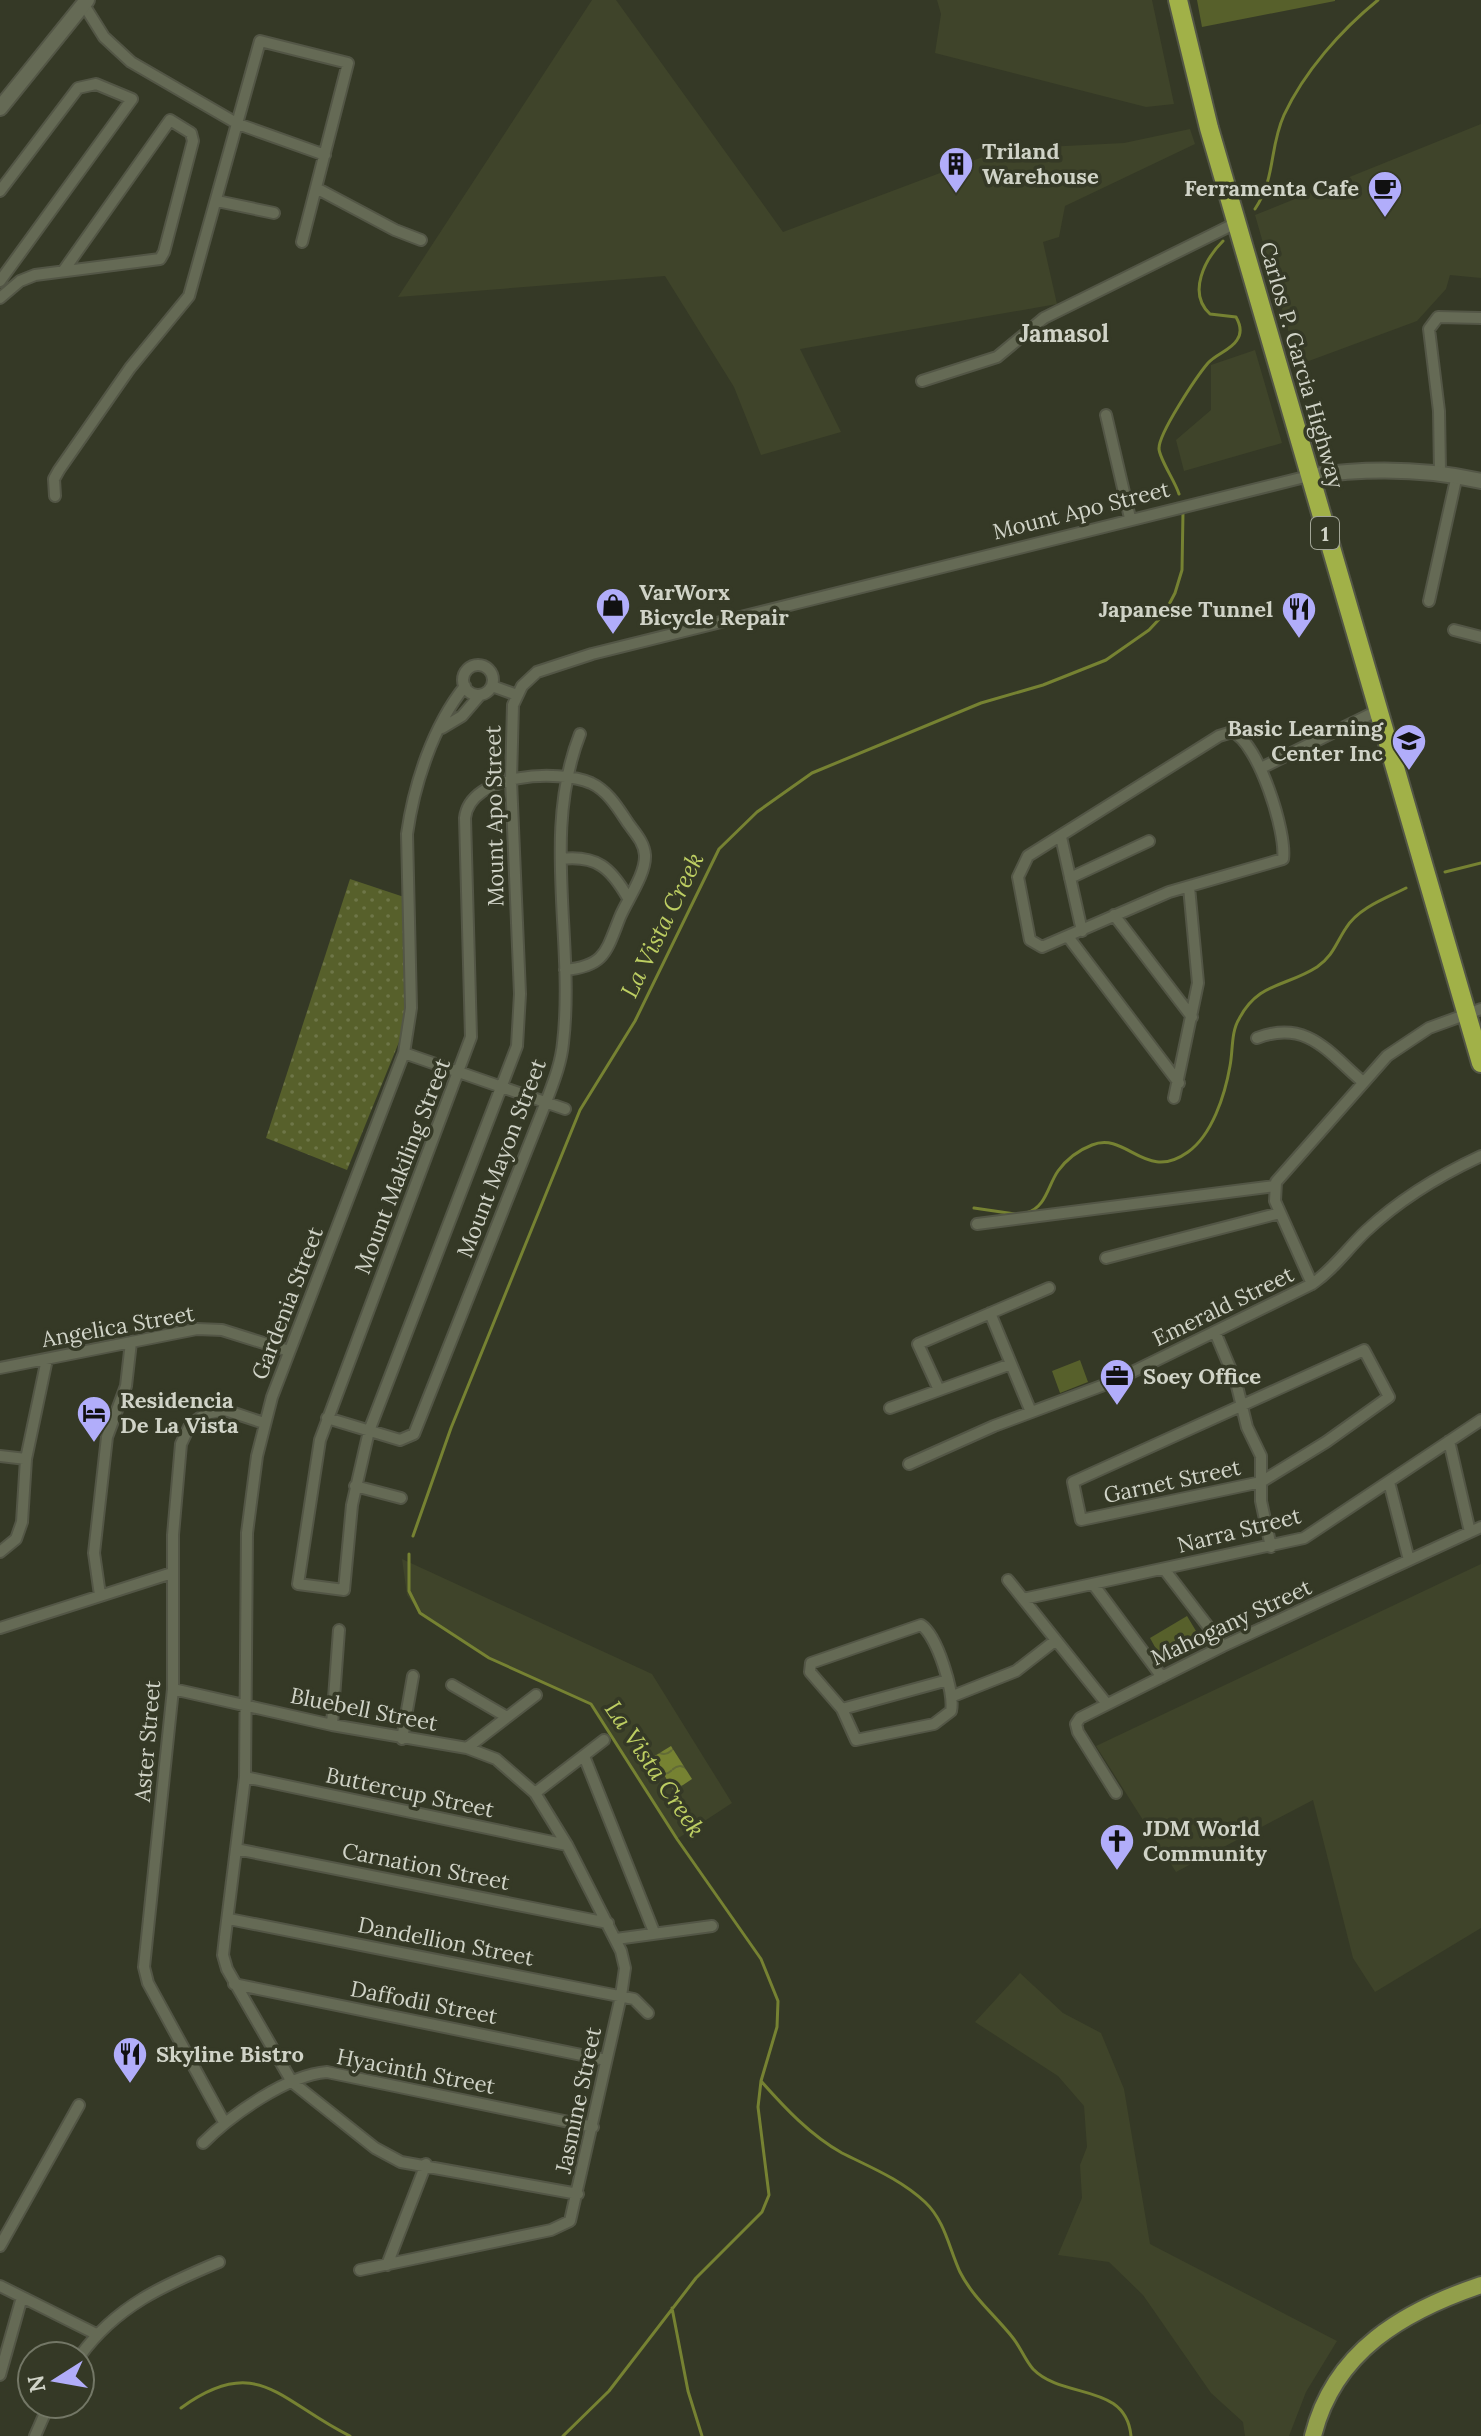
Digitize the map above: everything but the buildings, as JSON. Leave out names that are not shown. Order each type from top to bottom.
[{"type":"highway","name":"Carlos P. Garcia Highway","points":[[1178,0],[1236,223],[1377,711],[1474,1011],[1481,1063]]},
{"type":"main road","points":[[1313,2436],[1330,2391],[1364,2348],[1406,2316],[1481,2285]]},
{"type":"street","points":[[0,108],[86,2],[104,37],[131,62],[238,124],[325,155]]},
{"type":"street","points":[[55,496],[54,479],[59,470],[130,368],[189,296],[260,41],[348,63],[302,242]]},
{"type":"street","points":[[0,191],[78,88],[96,84],[132,99],[0,281]]},
{"type":"street","points":[[0,298],[20,281],[64,270],[160,259],[193,136],[170,120],[64,270]]},
{"type":"street","points":[[316,188],[395,230],[421,240]]},
{"type":"street","points":[[217,201],[274,213]]},
{"type":"street","points":[[922,381],[997,357],[1044,318],[1236,223]]},
{"type":"street","points":[[9,269],[20,281]]},
{"type":"street","points":[[1440,472],[1439,411],[1430,344],[1432,321],[1447,315],[1481,318]]},
{"type":"street","points":[[1106,415],[1130,518]]},
{"type":"street","points":[[1309,476],[1347,471],[1440,472],[1481,481]]},
{"type":"street","points":[[1429,601],[1457,475]]},
{"type":"street","name":"Mount Apo Street","points":[[344,1590],[355,1486],[369,1431],[514,1061],[519,1025],[510,726],[517,695],[532,676],[556,663],[1309,476]]},
{"type":"street","points":[[1454,630],[1481,637]]},
{"type":"street","points":[[478,665],[490,672],[492,686],[480,695],[473,694],[465,686],[466,672],[478,665]]},
{"type":"street","name":"Gardenia Street","points":[[292,2082],[234,1984],[223,1955],[245,1777],[247,1533],[264,1423],[404,1053],[411,1008],[407,834],[418,784],[451,704],[465,686]]},
{"type":"street","points":[[492,686],[517,695]]},
{"type":"street","name":"Gardenia Street","points":[[442,728],[462,716],[480,695]]},
{"type":"street","points":[[1261,768],[1377,711]]},
{"type":"street","points":[[1237,733],[1261,768],[1283,859],[1189,887],[1114,915],[1069,938],[1042,947],[1030,940],[1018,877],[1028,856],[1219,736],[1237,733]]},
{"type":"street","name":"Mount Mayon Street","points":[[369,1431],[408,1440],[416,1431],[546,1102],[563,1046],[565,970],[561,859],[566,778],[580,734]]},
{"type":"street","points":[[511,780],[566,778],[600,788],[640,839],[644,862],[600,960],[583,969],[565,970]]},
{"type":"street","name":"Mount Makiling Street","points":[[344,1590],[298,1584],[311,1480],[327,1418],[460,1071],[472,1020],[465,811],[478,792],[511,780]]},
{"type":"street","points":[[1061,837],[1082,931]]},
{"type":"street","points":[[1070,878],[1149,841]]},
{"type":"street","points":[[561,859],[578,857],[599,861],[618,880],[628,898]]},
{"type":"street","points":[[1174,1098],[1192,1017],[1198,965],[1189,887]]},
{"type":"street","points":[[1114,915],[1192,1017]]},
{"type":"street","points":[[1069,938],[1179,1083]]},
{"type":"street","points":[[1312,1284],[1280,1213],[1275,1186],[1282,1174],[1363,1082],[1403,1043],[1429,1028],[1474,1011]]},
{"type":"street","points":[[1257,1038],[1283,1030],[1305,1035],[1363,1082]]},
{"type":"street","points":[[404,1053],[565,1109]]},
{"type":"street","name":"Emerald Street","points":[[909,1464],[1031,1412],[1112,1382],[1312,1284],[1333,1269],[1386,1214],[1449,1172],[1481,1156]]},
{"type":"street","points":[[977,1224],[1275,1186]]},
{"type":"street","points":[[1106,1258],[1280,1213]]},
{"type":"street","points":[[939,1390],[918,1344],[1049,1288]]},
{"type":"street","points":[[990,1313],[1031,1412]]},
{"type":"street","name":"Angelica Street","points":[[0,1368],[197,1329],[222,1330],[289,1351]]},
{"type":"street","points":[[1215,1332],[1263,1465],[1261,1501],[1271,1547]]},
{"type":"street","points":[[100,1595],[94,1553],[107,1437],[126,1386],[131,1342]]},
{"type":"street","name":"Garnet Street","points":[[1364,1350],[1389,1397],[1326,1442],[1261,1482],[1081,1520],[1073,1482],[1364,1350]]},
{"type":"street","points":[[0,1552],[16,1539],[22,1522],[26,1459],[47,1359]]},
{"type":"street","points":[[890,1408],[1011,1364]]},
{"type":"street","name":"Aster Street","points":[[224,2122],[148,1983],[144,1967],[173,1689],[172,1573],[181,1444],[190,1425],[205,1414],[225,1410],[264,1423]]},
{"type":"street","points":[[327,1418],[369,1431]]},
{"type":"street","name":"Narra Street","points":[[1023,1599],[1304,1538],[1481,1420]]},
{"type":"street","points":[[1449,1441],[1470,1532]]},
{"type":"street","points":[[0,1456],[26,1459]]},
{"type":"street","points":[[1389,1482],[1409,1560]]},
{"type":"street","points":[[355,1486],[401,1498]]},
{"type":"street","name":"Mahogany Street","points":[[1116,1793],[1076,1724],[1085,1715],[1223,1646],[1481,1527]]},
{"type":"street","points":[[1164,1569],[1223,1646]]},
{"type":"street","points":[[0,1628],[172,1573]]},
{"type":"street","points":[[1008,1580],[1107,1704]]},
{"type":"street","points":[[1093,1584],[1162,1677]]},
{"type":"street","points":[[916,1625],[930,1632],[953,1696],[951,1711],[942,1721],[863,1742],[853,1738],[842,1709],[813,1677],[811,1663],[916,1625]]},
{"type":"street","points":[[332,1725],[339,1630]]},
{"type":"street","points":[[953,1696],[1016,1671],[1056,1640]]},
{"type":"street","points":[[402,1739],[413,1676]]},
{"type":"street","points":[[842,1709],[948,1680]]},
{"type":"street","points":[[452,1685],[507,1717]]},
{"type":"street","name":"Bluebell Street","points":[[173,1689],[332,1725],[467,1748],[496,1759],[535,1793]]},
{"type":"street","points":[[467,1748],[536,1695]]},
{"type":"street","points":[[535,1793],[604,1740]]},
{"type":"street","points":[[584,1756],[654,1932]]},
{"type":"street","name":"Buttercup Street","points":[[245,1777],[567,1845]]},
{"type":"street","name":"Jasmine Street","points":[[360,2270],[559,2228],[573,2215],[621,1996],[625,1961],[567,1845],[535,1793]]},
{"type":"street","name":"Carnation Street","points":[[236,1849],[608,1923]]},
{"type":"street","name":"Dandellion Street","points":[[229,1919],[621,1996],[638,2000],[648,2013]]},
{"type":"street","points":[[616,1939],[712,1926]]},
{"type":"street","name":"Daffodil Street","points":[[234,1984],[606,2060]]},
{"type":"street","name":"Hyacinth Street","points":[[203,2143],[224,2122],[292,2082],[327,2072],[593,2127]]},
{"type":"street","points":[[292,2082],[375,2148],[401,2162],[426,2164],[578,2194]]},
{"type":"street","points":[[0,2246],[79,2105]]},
{"type":"street","points":[[387,2265],[426,2164]]},
{"type":"street","points":[[92,2340],[147,2293],[219,2262]]},
{"type":"street","points":[[0,2286],[96,2334]]},
{"type":"street","points":[[0,2375],[22,2297]]},
{"type":"shaded area","points":[[592,0],[616,0],[783,232],[1004,149],[1124,143],[1190,129],[1195,144],[1065,206],[1059,237],[1043,242],[1057,304],[800,349],[841,432],[761,455],[734,387],[665,276],[398,297]]},
{"type":"shaded area","points":[[937,0],[1152,0],[1174,104],[1146,107],[935,53],[941,14]]},
{"type":"shaded area","points":[[1197,0],[1335,0],[1335,1],[1202,27]]},
{"type":"shaded area","points":[[1481,124],[1481,278],[1450,275],[1446,289],[1417,321],[1298,365],[1255,215]]},
{"type":"shaded area","points":[[1255,350],[1282,443],[1184,471],[1176,440],[1211,410],[1211,365]]},
{"type":"shaded area","points":[[350,879],[404,897],[404,1021],[399,1042],[347,1170],[266,1138]]},
{"type":"shaded area","points":[[1080,1360],[1088,1382],[1060,1393],[1052,1371]]},
{"type":"shaded area","points":[[402,1559],[652,1674],[732,1803],[677,1839],[591,1704],[489,1658],[420,1613],[407,1595]]},
{"type":"shaded area","points":[[1481,1564],[1481,1928],[1375,1992],[1353,1958],[1313,1800],[1176,1872],[1096,1746]]},
{"type":"shaded area","points":[[1187,1616],[1199,1636],[1161,1658],[1150,1638]]},
{"type":"shaded area","points":[[1020,1973],[1063,2013],[1101,2033],[1124,2089],[1150,2244],[1337,2341],[1306,2392],[1289,2436],[1245,2436],[1243,2422],[1211,2393],[1143,2295],[1109,2262],[1058,2255],[1082,2198],[1080,2165],[1087,2147],[1084,2106],[1058,2076],[975,2022]]},
{"type":"water","points":[[671,1746],[692,1779],[674,1791],[653,1757]]},
{"type":"waterway","name":"La Vista Creek","points":[[1255,209],[1266,186],[1279,127],[1292,99],[1325,53],[1378,0]]},
{"type":"waterway","name":"La Vista Creek","points":[[1179,494],[1160,454],[1160,442],[1179,405],[1203,370],[1240,334],[1236,317],[1210,314],[1200,296],[1199,286],[1205,266],[1223,241]]},
{"type":"waterway","name":"La Vista Creek","points":[[413,1536],[451,1428],[580,1110],[635,1021],[719,849],[757,812],[812,773],[981,703],[1043,685],[1106,660],[1149,630],[1164,614],[1182,570],[1183,512]]},
{"type":"waterway","points":[[1445,872],[1481,863]]},
{"type":"waterway","points":[[1026,1213],[1042,1201],[1065,1163],[1092,1145],[1116,1145],[1148,1160],[1160,1162],[1173,1160],[1188,1152],[1204,1135],[1216,1114],[1228,1077],[1235,1030],[1247,1007],[1264,992],[1317,967],[1331,954],[1351,921],[1373,904],[1406,888]]},
{"type":"waterway","points":[[974,1208],[1015,1214]]},
{"type":"waterway","name":"La Vista Creek","points":[[409,1554],[409,1591],[420,1613],[489,1658],[591,1704],[677,1839],[761,1959],[778,2001],[777,2027],[761,2081],[758,2107],[769,2195],[762,2212],[696,2278],[609,2391],[563,2436]]},
{"type":"waterway","points":[[761,2081],[819,2138],[896,2180],[925,2202],[942,2226],[965,2281],[1013,2338],[1033,2369],[1046,2379],[1106,2399],[1118,2407],[1127,2419],[1131,2436]]},
{"type":"waterway","points":[[672,2308],[688,2391],[702,2436]]},
{"type":"waterway","points":[[181,2408],[207,2392],[230,2384],[250,2383],[286,2397],[350,2436]]},
{"type":"place","name":"Triland Warehouse","points":[[956,195]]},
{"type":"place","name":"Ferramenta Cafe","points":[[1385,219]]},
{"type":"place","name":"VarWorx Bicycle Repair","points":[[613,636]]},
{"type":"place","name":"Japanese Tunnel","points":[[1299,640]]},
{"type":"place","name":"Basic Learning Center Inc","points":[[1409,772]]},
{"type":"place","name":"Soey Office","points":[[1117,1407]]},
{"type":"place","name":"Residencia De La Vista","points":[[94,1444]]},
{"type":"place","name":"JDM World Community","points":[[1117,1872]]},
{"type":"place","name":"Skyline Bistro","points":[[130,2085]]},
{"type":"district","name":"Jamasol","points":[[1064,333]]}]
